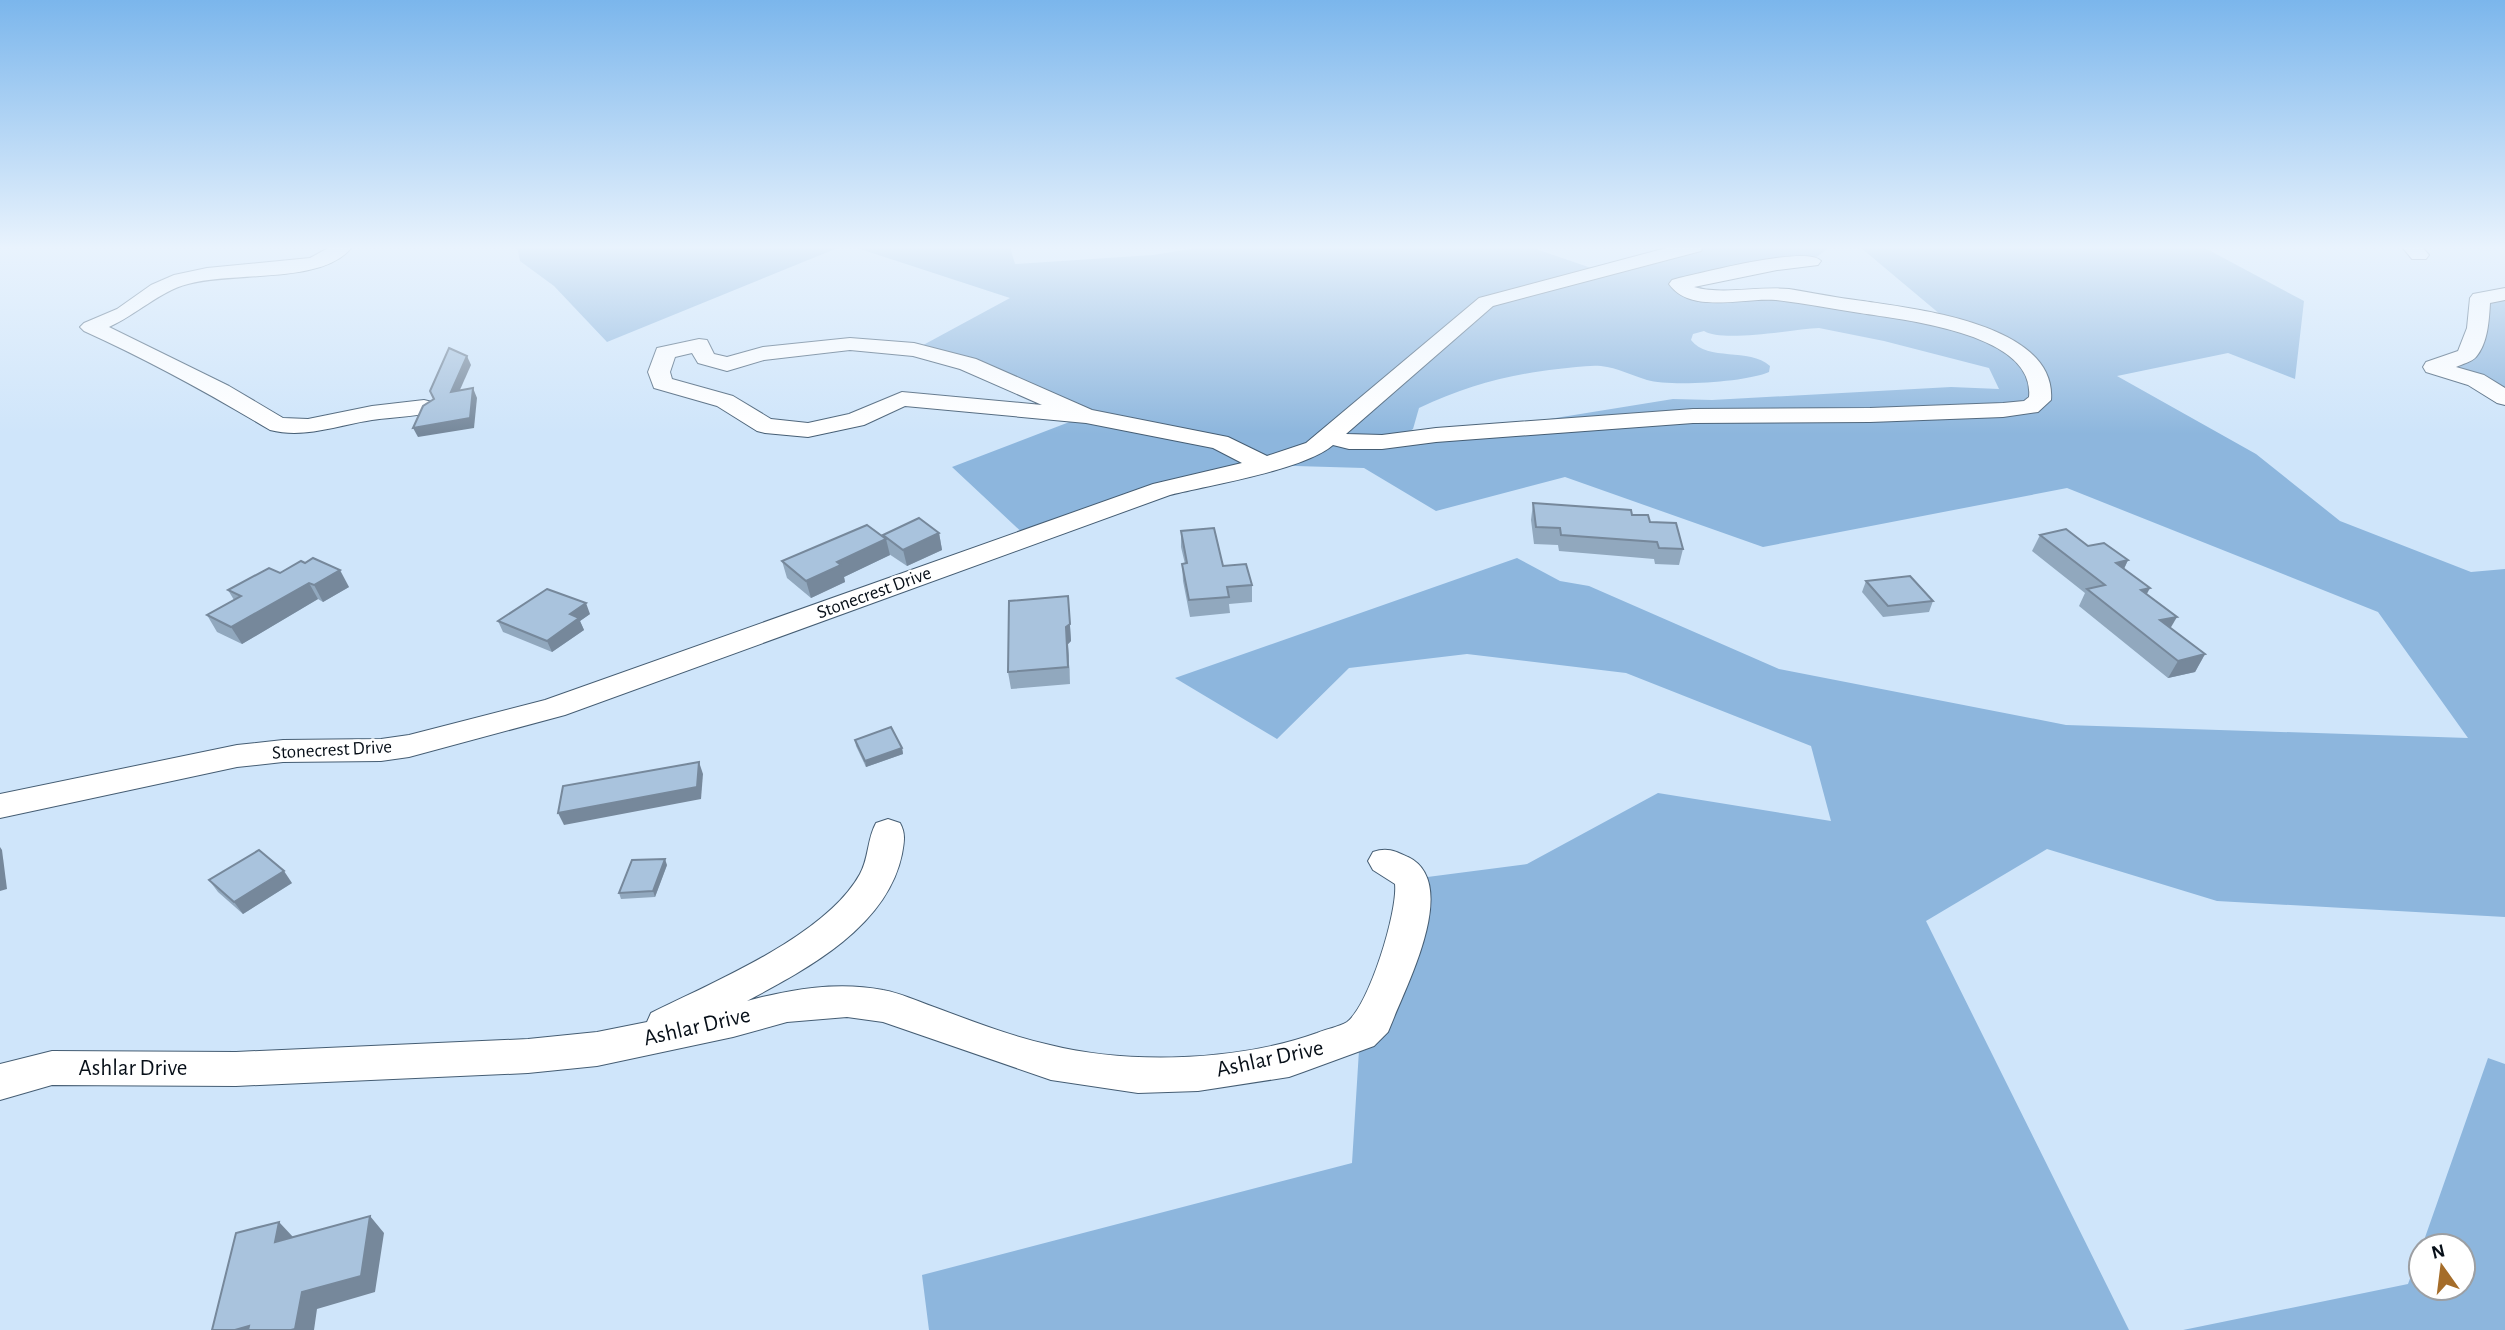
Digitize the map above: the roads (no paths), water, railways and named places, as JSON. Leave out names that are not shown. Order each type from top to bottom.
[{"type":"street","points":[[130,309],[91,327],[221,391],[278,425],[308,426],[373,413],[424,407]]},
{"type":"street","name":"Stonecrest Drive","points":[[0,806],[237,757],[283,751],[381,750],[435,740],[554,708],[1162,489],[1265,465],[1315,448],[1478,309]]},
{"type":"street","points":[[1328,438],[1349,442],[1382,442],[1436,435],[1692,416],[1870,415],[2003,410],[2030,407],[2040,400],[2040,383],[2023,357],[2002,343],[1968,327],[1877,309]]},
{"type":"street","points":[[2479,309],[2478,328],[2467,355],[2434,367],[2476,380],[2505,398]]},
{"type":"street","points":[[1086,416],[968,364],[914,350],[850,344],[763,354],[727,364],[706,358],[699,345],[665,353],[659,372],[662,383],[725,401],[765,426],[808,430],[856,419],[902,399],[1086,416],[1220,442],[1265,465]]},
{"type":"street","points":[[637,1041],[827,934],[852,911],[873,884],[883,862],[888,832]]},
{"type":"street","name":"Ashlar Drive","points":[[0,1082],[52,1068],[236,1069],[528,1056],[597,1049],[733,1021],[787,1006],[847,1001],[885,1006],[1051,1063],[1138,1075],[1198,1074],[1289,1060],[1360,1034],[1374,1020],[1407,934],[1414,895],[1412,879],[1401,869],[1385,861]]}]
